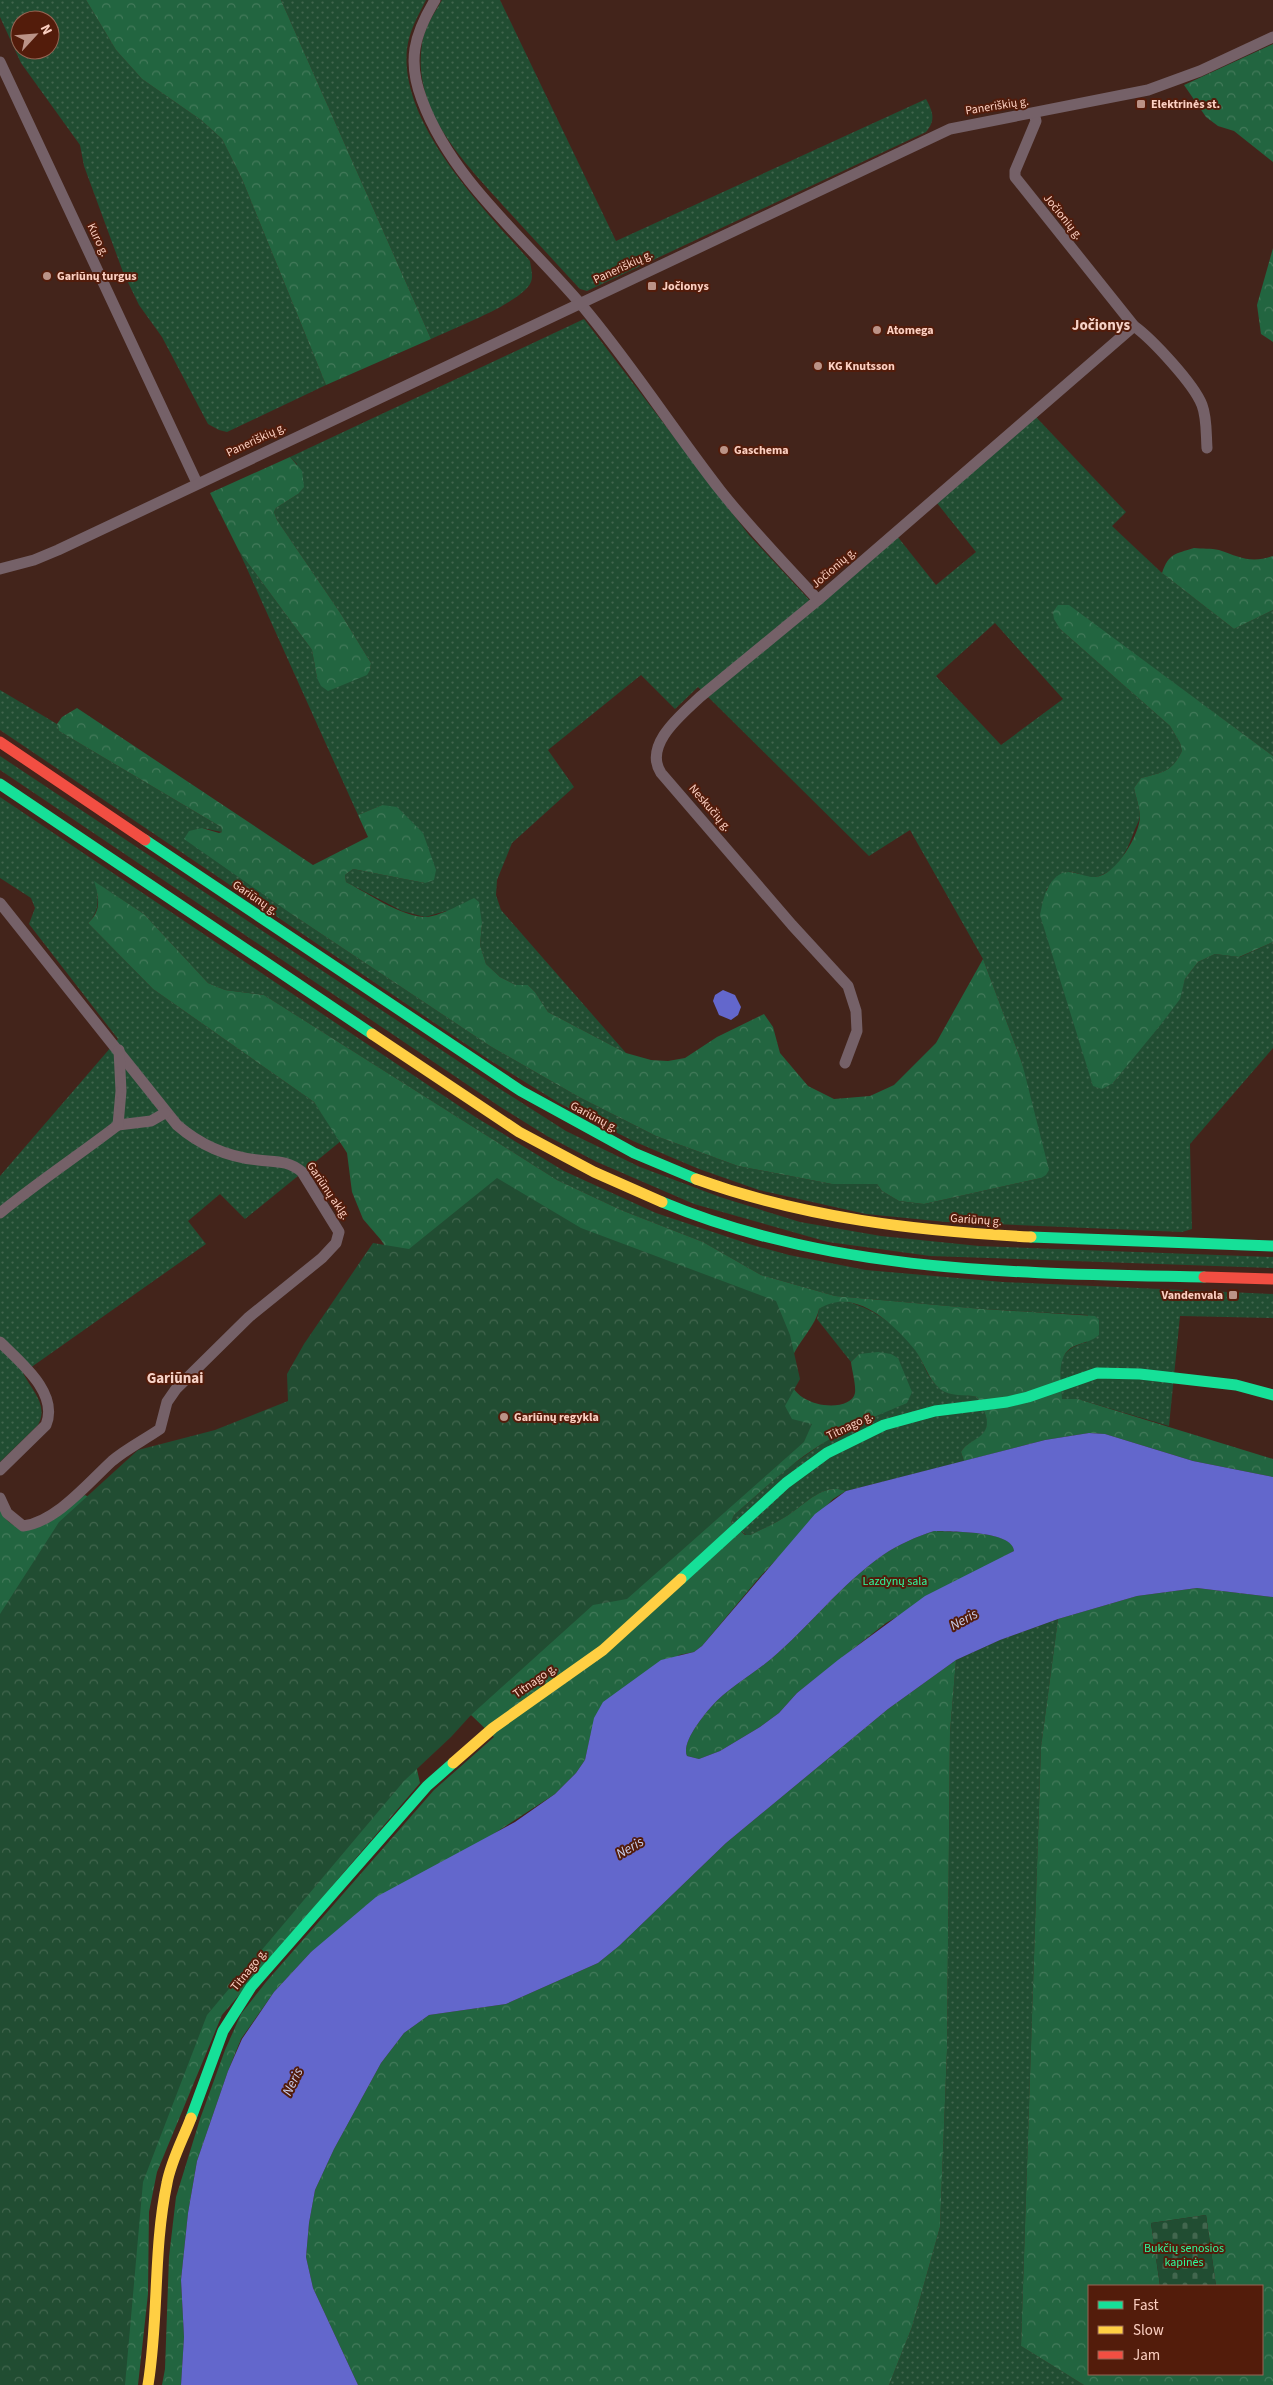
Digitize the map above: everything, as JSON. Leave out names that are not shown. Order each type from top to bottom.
[{"type":"main road","name":"Gariūnų g.","points":[[0,742],[500,1078],[592,1132],[636,1154],[688,1176],[790,1207],[886,1226],[1010,1236],[1273,1246]]},
{"type":"main road","points":[[0,784],[519,1132],[600,1176],[654,1200],[713,1222],[777,1241],[880,1261],[998,1271],[1273,1279]]},
{"type":"main road","name":"Titnago g.","points":[[148,2385],[153,2355],[159,2233],[167,2181],[176,2152],[224,2031],[251,1987],[421,1794],[448,1767],[494,1728],[603,1650],[786,1483],[827,1453],[866,1432],[935,1411],[1028,1398],[1097,1373],[1140,1374],[1236,1385],[1273,1395]]},
{"type":"street","name":"Jočionių g.","points":[[435,0],[421,23],[415,49],[414,72],[422,100],[437,135],[464,175],[580,303],[721,491],[818,600],[1134,326]]},
{"type":"street","name":"Paneriškių g.","points":[[0,569],[34,560],[58,550],[950,129],[1148,90],[1200,72],[1273,37]]},
{"type":"street","name":"Kuro g.","points":[[0,62],[197,483]]},
{"type":"street","name":"Jočionių g.","points":[[1034,113],[1036,121],[1027,138],[1015,171],[1015,177],[1134,326],[1147,336],[1195,392],[1202,405],[1205,417],[1207,448]]},
{"type":"street","name":"Neskučių g.","points":[[818,600],[735,666],[683,713],[657,747],[655,756],[656,764],[661,773],[848,986],[856,1011],[857,1031],[846,1063]]},
{"type":"street","name":"Gariūnų aklg.","points":[[0,903],[119,1050],[166,1113],[192,1138],[211,1148],[233,1156],[294,1165],[302,1172],[338,1228],[338,1237],[322,1258],[249,1317],[176,1389],[167,1402],[160,1429],[113,1460],[79,1494],[34,1525],[23,1526],[7,1513],[0,1498]]},
{"type":"street","points":[[118,1125],[121,1091],[119,1050]]},
{"type":"street","points":[[0,1213],[45,1177],[73,1160],[118,1125],[151,1121],[166,1113]]},
{"type":"street","points":[[0,1342],[32,1375],[49,1404],[50,1416],[46,1425],[0,1470]]},
{"type":"green space","points":[[0,0],[86,0],[116,50],[142,79],[201,120],[222,139],[242,179],[326,385],[227,432],[208,424],[162,337],[139,305],[123,272],[84,166],[80,145],[20,60],[60,60],[60,10],[10,10],[10,39],[0,17]]},
{"type":"green space","points":[[86,0],[281,0],[431,339],[326,385],[242,179],[222,139],[201,120],[142,79],[116,50]]},
{"type":"green space","points":[[281,0],[426,0],[412,30],[407,49],[408,78],[416,106],[430,135],[448,164],[530,261],[532,279],[523,292],[499,307],[431,339]]},
{"type":"green space","points":[[442,0],[500,0],[616,241],[926,99],[932,112],[932,120],[926,132],[587,291],[580,289],[477,177],[446,137],[434,116],[425,93],[421,69],[422,44],[427,27]]},
{"type":"green space","points":[[1273,44],[1273,162],[1234,131],[1218,126],[1206,117],[1184,85]]},
{"type":"green space","points":[[1273,248],[1273,342],[1261,334],[1257,305]]},
{"type":"green space","points":[[584,319],[749,535],[816,607],[897,536],[936,585],[976,552],[937,503],[1036,417],[1126,512],[1112,526],[1162,573],[1234,629],[1273,610],[1273,756],[1069,606],[1060,629],[1170,726],[1180,743],[1182,751],[1170,768],[1161,773],[1141,778],[1134,788],[1140,818],[1118,863],[1099,876],[1092,877],[1069,872],[1063,874],[1055,879],[1046,890],[1113,1083],[1179,999],[1185,979],[1198,962],[1215,954],[1240,957],[1273,942],[1273,1048],[1190,1144],[1192,1229],[1182,1232],[946,1222],[866,1214],[759,1190],[699,1169],[633,1141],[559,1103],[488,1059],[0,730],[0,690],[57,724],[59,731],[221,827],[222,832],[202,828],[293,915],[490,1046],[579,1097],[656,1136],[738,1166],[832,1184],[877,1184],[882,1191],[899,1201],[924,1204],[1041,1178],[1022,1063],[983,959],[910,830],[869,856],[698,687],[675,709],[641,675],[548,750],[574,787],[512,843],[497,880],[496,895],[501,910],[626,1053],[548,1012],[528,985],[516,985],[500,977],[486,964],[480,945],[482,924],[446,911],[425,917],[402,911],[346,882],[345,875],[353,869],[425,883],[382,805],[358,815],[239,551],[312,650],[317,678],[370,670],[371,663],[341,614],[277,520],[274,512],[276,508],[298,494],[297,464],[290,457]],"holes":[[[995,623],[1063,699],[1001,745],[936,676]]]},
{"type":"green space","points":[[290,457],[302,471],[304,487],[298,494],[276,508],[274,512],[277,520],[341,614],[371,663],[367,675],[328,691],[321,686],[317,678],[312,650],[239,551],[210,493]]},
{"type":"green space","points":[[1194,548],[1216,549],[1251,559],[1273,556],[1273,610],[1234,629],[1162,573],[1170,558]]},
{"type":"green space","points":[[1058,605],[1069,605],[1273,756],[1273,942],[1239,957],[1215,954],[1198,962],[1185,979],[1180,999],[1162,1023],[1113,1083],[1102,1089],[1093,1086],[1040,915],[1042,905],[1049,885],[1061,874],[1071,872],[1096,877],[1104,875],[1119,861],[1132,842],[1139,823],[1140,812],[1134,788],[1141,778],[1161,773],[1170,768],[1182,751],[1180,743],[1170,726],[1060,629],[1054,619],[1053,612]]},
{"type":"green space","points":[[77,708],[313,865],[368,837],[358,815],[382,805],[397,807],[423,833],[436,870],[434,880],[425,883],[353,869],[345,875],[346,882],[393,908],[423,917],[442,913],[474,898],[479,902],[482,924],[480,945],[486,964],[500,977],[516,985],[528,985],[548,1012],[626,1053],[651,1060],[668,1061],[685,1058],[717,1037],[764,1014],[773,1027],[780,1053],[808,1086],[834,1099],[870,1096],[894,1085],[936,1043],[983,959],[1022,1063],[1049,1170],[1041,1178],[924,1204],[899,1201],[882,1191],[877,1184],[832,1184],[738,1166],[656,1136],[579,1097],[490,1046],[293,915],[184,839],[189,831],[202,828],[219,833],[222,832],[221,827],[59,731],[57,724],[62,717]]},
{"type":"green space","points":[[0,756],[500,1089],[566,1131],[640,1167],[720,1197],[800,1222],[881,1236],[979,1246],[1273,1257],[1273,1268],[930,1256],[828,1242],[694,1204],[597,1162],[547,1136],[499,1106],[0,770]]},
{"type":"green space","points":[[0,797],[477,1118],[564,1171],[656,1213],[749,1244],[789,1255],[866,1270],[1003,1282],[1273,1294],[1273,1318],[1180,1316],[1169,1426],[1078,1399],[1061,1399],[1061,1363],[1068,1350],[1087,1342],[1088,1315],[982,1309],[835,1296],[761,1275],[703,1242],[621,1210],[557,1180],[264,995],[225,990],[208,983],[144,914],[95,882],[98,904],[95,914],[88,923],[153,989],[314,1102],[341,1141],[245,1219],[220,1194],[188,1221],[206,1244],[23,1373],[38,1398],[42,1411],[41,1418],[38,1425],[0,1462],[0,1176],[118,1039],[29,924],[35,908],[31,898],[0,878]]},
{"type":"green space","points":[[94,881],[144,914],[208,983],[225,990],[264,995],[557,1180],[621,1210],[703,1242],[761,1275],[835,1296],[982,1309],[1095,1316],[1099,1320],[1099,1335],[1070,1349],[1062,1360],[1062,1399],[1078,1399],[1273,1459],[1273,1477],[1193,1461],[1105,1434],[1089,1433],[1045,1440],[964,1461],[961,1452],[966,1446],[982,1435],[987,1425],[985,1414],[977,1397],[953,1394],[940,1389],[932,1380],[915,1350],[896,1329],[872,1311],[846,1302],[832,1303],[819,1309],[790,1365],[789,1374],[792,1386],[799,1395],[821,1405],[843,1404],[851,1400],[855,1389],[851,1362],[859,1354],[878,1352],[891,1354],[898,1358],[912,1392],[907,1403],[849,1429],[817,1447],[780,1474],[734,1515],[731,1522],[745,1535],[750,1535],[781,1520],[821,1492],[837,1489],[846,1491],[833,1499],[758,1579],[702,1646],[694,1652],[679,1655],[591,1733],[585,1760],[576,1773],[555,1794],[311,1952],[274,1992],[241,2039],[197,2161],[188,2213],[181,2280],[184,2337],[181,2385],[162,2385],[165,2369],[169,2257],[176,2197],[200,2119],[225,2050],[241,2014],[266,1982],[434,1790],[494,1737],[471,1715],[412,1747],[420,1783],[222,2015],[157,2172],[149,2212],[148,2294],[138,2385],[0,2385],[0,1509],[12,1524],[30,1530],[85,1495],[102,1505],[284,1421],[397,1264],[381,1240],[363,1219],[352,1192],[347,1153],[314,1102],[153,989],[88,923],[96,914],[98,904]]},
{"type":"green space","points":[[497,1178],[581,1228],[776,1301],[790,1335],[800,1379],[785,1406],[792,1419],[812,1424],[804,1442],[627,1599],[593,1605],[471,1715],[451,1737],[404,1781],[207,2015],[143,2182],[125,2385],[0,2385],[0,1614],[59,1522],[138,1450],[215,1430],[288,1401],[287,1374],[304,1344],[373,1243],[409,1249]]},
{"type":"green space","points":[[842,1301],[863,1307],[894,1326],[917,1352],[928,1374],[937,1386],[951,1393],[977,1397],[987,1420],[986,1430],[961,1452],[964,1461],[846,1491],[837,1489],[821,1492],[781,1520],[750,1535],[746,1535],[731,1522],[734,1515],[786,1469],[829,1439],[867,1419],[859,1354],[851,1362],[817,1319],[819,1309],[829,1302]]},
{"type":"green space","name":"Lazdynų sala","points":[[934,1531],[980,1533],[993,1536],[1004,1539],[1011,1544],[1014,1551],[886,1623],[797,1693],[779,1713],[760,1727],[720,1751],[699,1759],[687,1756],[687,1744],[690,1737],[703,1717],[718,1700],[771,1659],[867,1567],[895,1547]]},
{"type":"green space","points":[[1197,1588],[1273,1597],[1273,2385],[1084,2385],[1021,2346],[1041,1747],[1058,1619],[1137,1596]]},
{"type":"green space","points":[[1058,1619],[1041,1747],[1021,2346],[1084,2385],[889,2385],[912,2327],[940,2227],[947,2050],[950,1732],[956,1660],[1000,1640]]},
{"type":"green space","points":[[956,1660],[950,1732],[947,2050],[940,2227],[912,2327],[889,2385],[358,2385],[313,2288],[306,2257],[309,2223],[315,2190],[334,2149],[381,2063],[404,2033],[429,2015],[506,2004],[598,1963],[619,1946],[726,1843],[888,1709]]},
{"type":"green space","name":"Bukčių senosios kapinės","points":[[1206,2215],[1216,2285],[1160,2285],[1151,2223]]},
{"type":"water","points":[[723,990],[735,995],[741,1007],[738,1015],[731,1020],[719,1015],[713,1001],[715,995]]},
{"type":"water","name":"Neris","points":[[1089,1433],[1105,1434],[1193,1461],[1273,1477],[1273,1597],[1197,1588],[1137,1596],[1058,1619],[1000,1640],[956,1660],[888,1709],[726,1843],[619,1946],[598,1963],[506,2004],[429,2015],[404,2033],[381,2063],[334,2149],[315,2190],[309,2223],[306,2257],[313,2288],[358,2385],[181,2385],[184,2337],[181,2280],[188,2213],[197,2161],[228,2071],[242,2039],[274,1992],[311,1952],[376,1897],[515,1822],[555,1794],[576,1773],[585,1760],[594,1718],[603,1702],[661,1660],[694,1652],[702,1646],[815,1514],[846,1491],[1045,1440]],"holes":[[[934,1531],[980,1533],[1003,1539],[1011,1544],[1014,1551],[925,1596],[838,1660],[797,1693],[779,1713],[760,1727],[720,1751],[699,1759],[687,1756],[687,1744],[698,1723],[725,1694],[764,1665],[867,1567],[895,1547]]]},
{"type":"traffic: fast","points":[[0,784],[372,1034]]},
{"type":"traffic: fast","points":[[145,840],[521,1091],[634,1153],[696,1179]]},
{"type":"traffic: fast","points":[[662,1202],[727,1226],[793,1244],[861,1256],[929,1265],[997,1270],[1066,1274],[1204,1277]]},
{"type":"traffic: fast","points":[[1031,1237],[1273,1246]]},
{"type":"traffic: fast","points":[[681,1579],[786,1483],[827,1453],[884,1425],[935,1411],[1007,1402],[1028,1397],[1097,1373],[1140,1374],[1236,1385],[1273,1395]]},
{"type":"traffic: fast","points":[[191,2118],[223,2031],[251,1987],[427,1786],[453,1763]]},
{"type":"traffic: slow","points":[[372,1034],[519,1132],[594,1172],[662,1202]]},
{"type":"traffic: slow","points":[[696,1179],[778,1204],[820,1213],[945,1231],[1031,1237]]},
{"type":"traffic: slow","points":[[453,1763],[493,1728],[603,1650],[681,1579]]},
{"type":"traffic: slow","points":[[148,2385],[154,2334],[160,2233],[167,2183],[171,2167],[191,2118]]},
{"type":"traffic: jam","points":[[0,742],[145,840]]},
{"type":"traffic: jam","points":[[1204,1277],[1273,1279]]},
{"type":"place","name":"Elektrinės st.","points":[[1141,104]]},
{"type":"place","name":"Gariūnų turgus","points":[[47,276]]},
{"type":"place","name":"Jočionys","points":[[652,286]]},
{"type":"place","name":"Atomega","points":[[877,330]]},
{"type":"place","name":"KG Knutsson","points":[[818,366]]},
{"type":"place","name":"Gaschema","points":[[724,450]]},
{"type":"place","name":"Vandenvala","points":[[1233,1295]]},
{"type":"place","name":"Gariūnų regykla","points":[[504,1417]]},
{"type":"district","name":"Jočionys","points":[[1101,325]]},
{"type":"district","name":"Gariūnai","points":[[175,1378]]}]
